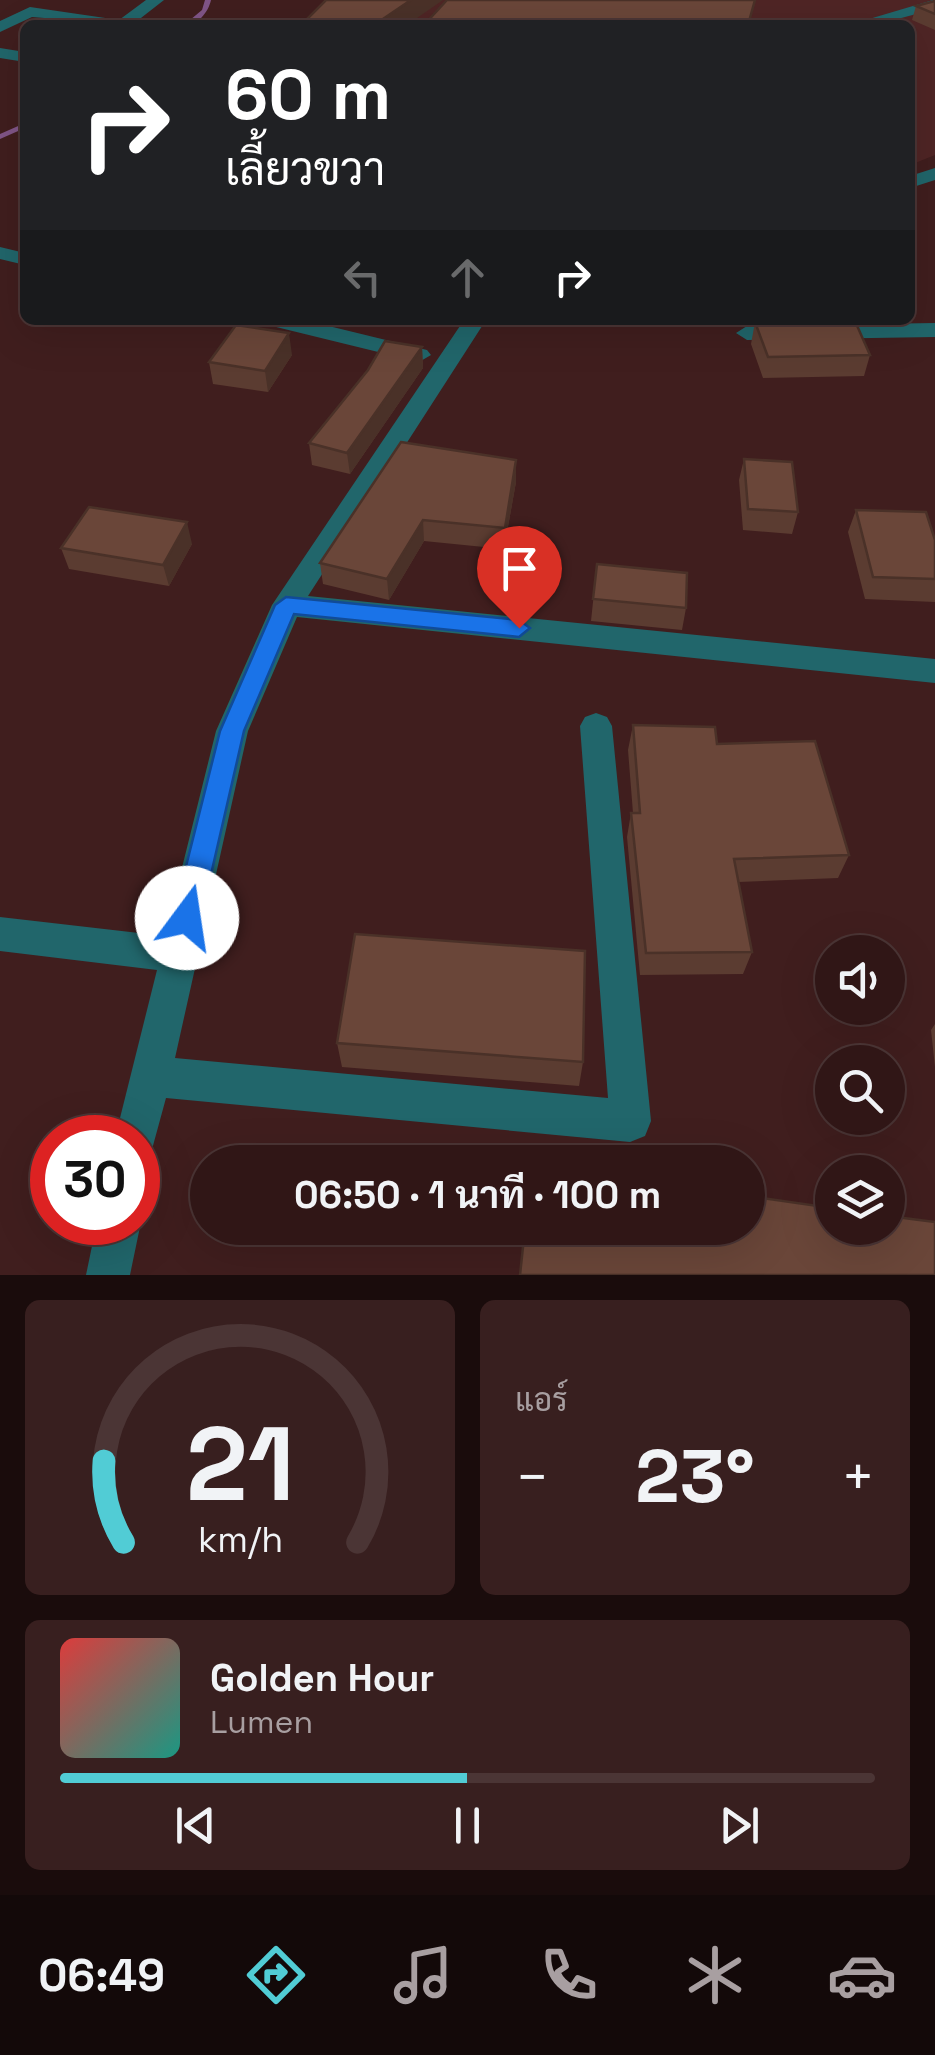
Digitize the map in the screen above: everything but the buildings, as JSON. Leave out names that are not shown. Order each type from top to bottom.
[{"type":"street","points":[[128,20],[156,0]]},
{"type":"street","points":[[876,20],[935,4]]},
{"type":"street","points":[[0,27],[30,12],[91,20]]},
{"type":"street","points":[[297,325],[446,361]]},
{"type":"street","points":[[141,1115],[232,731],[286,605],[471,325]]},
{"type":"street","points":[[746,333],[935,330]]},
{"type":"street","points":[[286,605],[935,671]]},
{"type":"street","points":[[150,1076],[630,1121],[596,726]]},
{"type":"street","points":[[0,934],[178,955]]},
{"type":"street","points":[[108,1275],[114,1245]]},
{"type":"shaded area","points":[[380,0],[935,0],[935,155],[915,163],[915,20],[386,20]]},
{"type":"waterway","points":[[193,20],[205,11],[208,0]]},
{"type":"waterway","points":[[0,137],[20,127]]},
{"type":"route","points":[[187,918],[232,731],[286,605],[519,628]]}]
